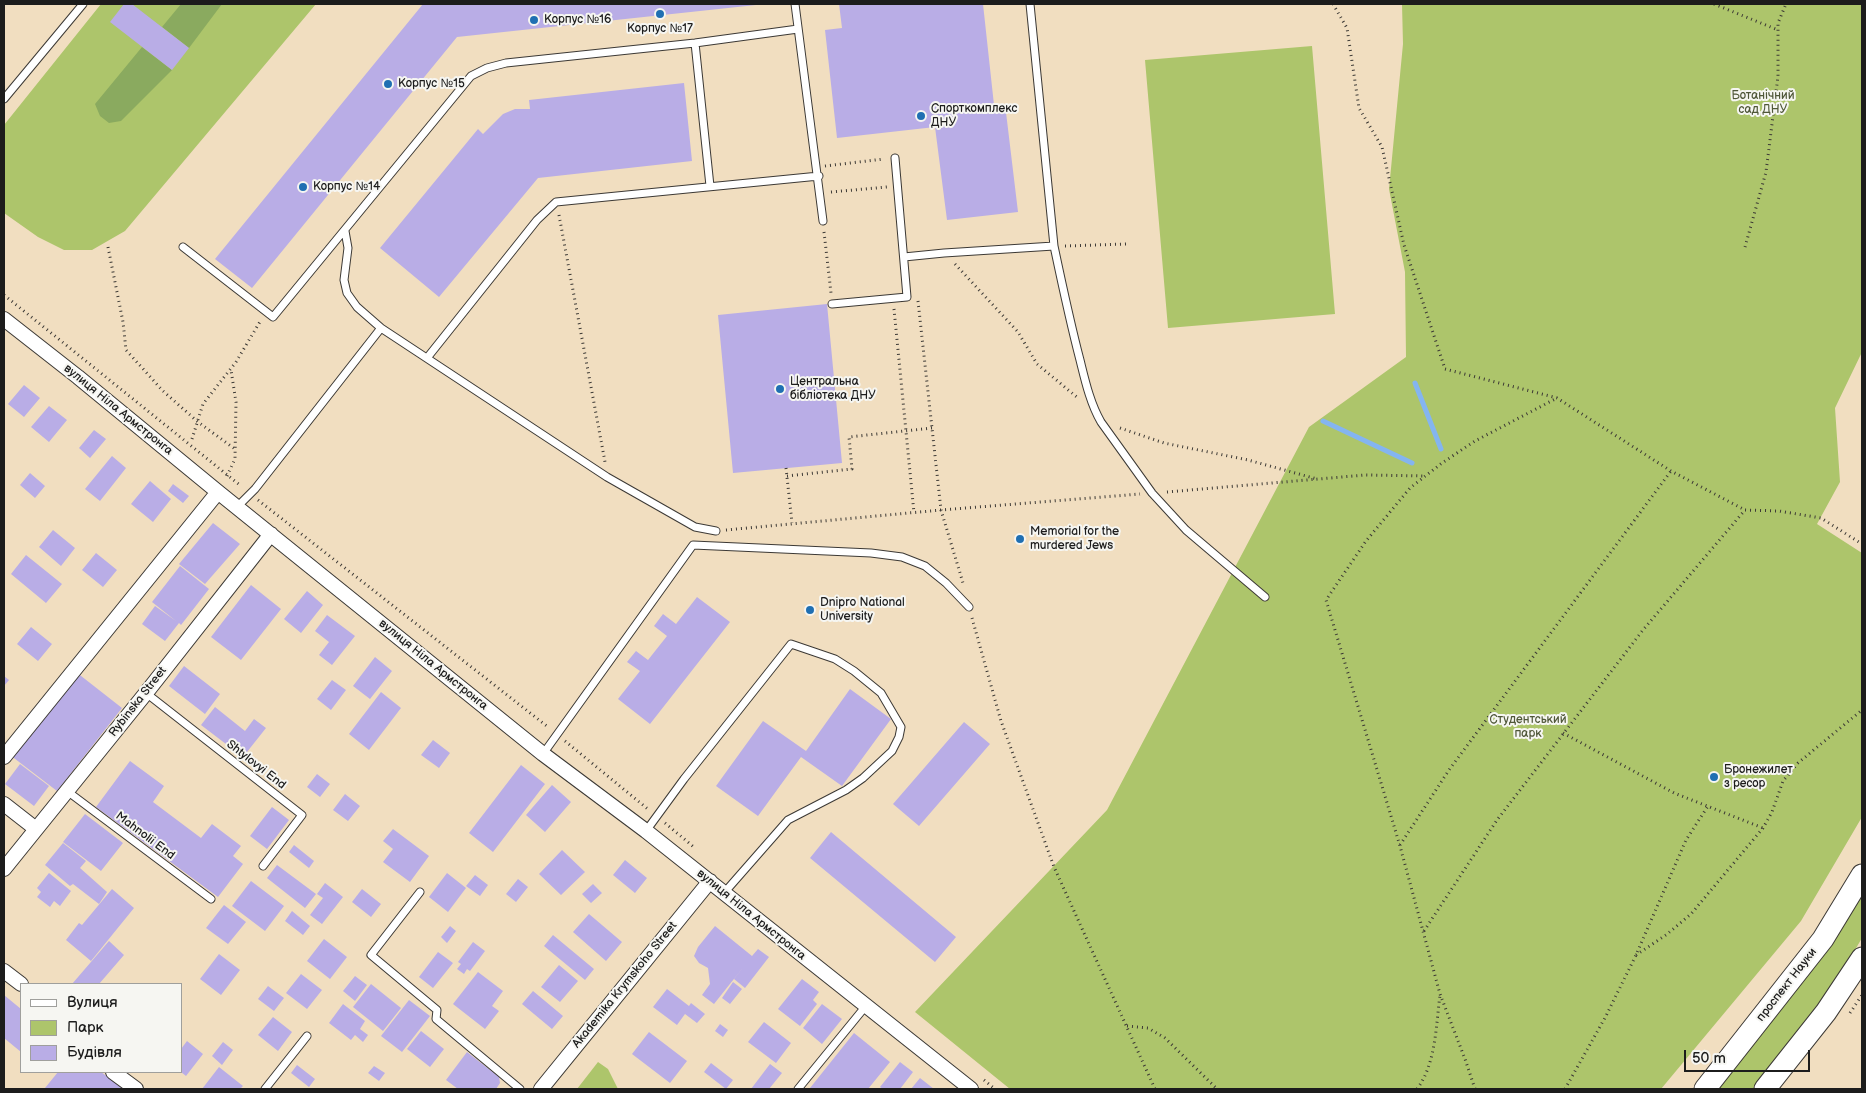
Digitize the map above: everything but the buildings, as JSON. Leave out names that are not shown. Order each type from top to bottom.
[{"type":"main road","name":"проспект Науки","points":[[1705,1089],[1823,939],[1862,875]]},
{"type":"main road","points":[[1765,1089],[1826,1012],[1862,958]]},
{"type":"street","name":"вулиця Ніла Армстронга","points":[[4,319],[542,754],[646,831],[865,1007],[971,1089]]},
{"type":"street","points":[[4,758],[218,492]]},
{"type":"street","name":"Rybinska Street","points":[[4,869],[271,534]]},
{"type":"street","points":[[4,804],[36,829]]},
{"type":"street","name":"Akademika Krymskoho Street","points":[[542,1089],[710,881]]},
{"type":"street","points":[[4,971],[20,983]]},
{"type":"street","points":[[114,1073],[136,1089]]},
{"type":"lane","points":[[4,99],[83,4]]},
{"type":"lane","points":[[795,4],[823,221]]},
{"type":"lane","points":[[1030,4],[1054,246],[1066,309],[1095,411],[1152,493],[1186,530],[1265,597]]},
{"type":"lane","points":[[183,246],[273,317],[471,76],[487,68],[506,63],[695,43],[798,29]]},
{"type":"lane","points":[[695,43],[710,186]]},
{"type":"lane","points":[[832,304],[907,297],[895,158]]},
{"type":"lane","points":[[427,358],[537,220],[556,202],[818,176]]},
{"type":"lane","points":[[345,231],[348,248],[344,280],[347,293],[357,307],[381,328],[607,477],[695,527],[716,531]]},
{"type":"lane","points":[[904,257],[1054,246]]},
{"type":"lane","points":[[237,507],[250,494],[381,328]]},
{"type":"lane","points":[[542,754],[694,545],[902,557],[925,566],[946,582],[969,607]]},
{"type":"lane","points":[[646,831],[790,644],[835,659],[854,670],[881,692],[901,727],[899,737],[892,751],[863,778],[846,790],[788,820],[724,893]]},
{"type":"lane","name":"Shtylovyi End","points":[[146,693],[302,815],[263,866]]},
{"type":"lane","name":"Mahnolii End","points":[[67,791],[211,899]]},
{"type":"lane","points":[[420,892],[370,955],[437,1010],[436,1019],[520,1089]]},
{"type":"lane","points":[[798,1089],[865,1007]]},
{"type":"lane","points":[[264,1089],[307,1036]]},
{"type":"path","points":[[1333,4],[1347,28],[1359,108],[1382,148],[1404,245],[1445,369],[1556,398],[1671,471],[1745,510],[1779,511],[1821,518],[1862,544]]},
{"type":"path","points":[[1714,4],[1778,30]]},
{"type":"path","points":[[1745,247],[1766,172],[1778,76],[1778,22],[1786,4]]},
{"type":"path","points":[[817,166],[895,158]]},
{"type":"path","points":[[820,193],[898,186]]},
{"type":"path","points":[[556,202],[607,477]]},
{"type":"path","points":[[823,221],[830,280]]},
{"type":"path","points":[[1054,246],[1126,244]]},
{"type":"path","points":[[108,247],[126,350],[163,391],[198,422],[235,449]]},
{"type":"path","points":[[944,253],[1018,332],[1037,364],[1095,411]]},
{"type":"path","points":[[4,295],[250,494],[556,734],[701,853]]},
{"type":"path","points":[[907,297],[918,299],[941,510],[956,555],[1001,721],[1054,868],[1155,1089]]},
{"type":"path","points":[[893,298],[914,513]]},
{"type":"path","points":[[192,439],[203,404],[231,369],[266,312]]},
{"type":"path","points":[[218,492],[235,459],[236,402],[231,369]]},
{"type":"path","points":[[1474,1089],[1465,1059],[1440,994],[1400,846],[1326,600],[1366,541],[1410,488],[1475,441],[1556,398]]},
{"type":"path","points":[[1101,422],[1164,443],[1248,460],[1321,480]]},
{"type":"path","points":[[787,476],[852,469],[848,437],[932,428]]},
{"type":"path","points":[[786,468],[792,523]]},
{"type":"path","points":[[1400,846],[1449,770],[1671,471]]},
{"type":"path","points":[[716,531],[941,510],[1365,475],[1425,476]]},
{"type":"path","points":[[1424,932],[1497,820],[1649,623],[1745,510]]},
{"type":"path","points":[[1636,955],[1666,936],[1691,914],[1763,828],[1772,812],[1784,781],[1798,762],[1862,710]]},
{"type":"path","points":[[1563,734],[1674,793],[1763,828]]},
{"type":"path","points":[[1565,1089],[1606,1016],[1636,955],[1686,840],[1708,806]]},
{"type":"path","points":[[1417,1089],[1426,1076],[1430,1062],[1440,994]]},
{"type":"path","points":[[1126,1026],[1148,1028],[1166,1038],[1217,1089]]},
{"type":"path","points":[[981,1078],[996,1089]]},
{"type":"green space","points":[[101,4],[316,4],[125,231],[92,250],[64,250],[38,237],[4,213],[4,125]]},
{"type":"green space","points":[[181,4],[222,4],[189,48],[162,27]]},
{"type":"green space","name":"Студентський парк","points":[[1402,4],[1862,4],[1862,352],[1835,408],[1840,482],[1817,524],[1862,553],[1862,817],[1801,921],[1661,1089],[1010,1089],[915,1012],[1107,810],[1309,427],[1406,357],[1405,272],[1389,189],[1403,44]]},
{"type":"green space","points":[[1312,46],[1335,314],[1168,328],[1145,60]]},
{"type":"green space","points":[[142,47],[172,70],[121,121],[109,123],[100,116],[95,104]]},
{"type":"green space","points":[[1862,890],[1862,938],[1829,994],[1753,1089],[1717,1089]]},
{"type":"green space","points":[[598,1062],[608,1069],[618,1089],[577,1089]]},
{"type":"waterway","points":[[1415,383],[1441,449]]},
{"type":"waterway","points":[[1323,421],[1412,463]]},
{"type":"place","name":"Корпус №17","points":[[660,14]]},
{"type":"place","name":"Корпус №16","points":[[534,20]]},
{"type":"place","name":"Корпус №15","points":[[388,84]]},
{"type":"place","name":"Спорткомплекс ДНУ","points":[[921,116]]},
{"type":"place","name":"Корпус №14","points":[[303,187]]},
{"type":"place","name":"Центральна бібліотека ДНУ","points":[[780,389]]},
{"type":"place","name":"Memorial for the murdered Jews","points":[[1020,539]]},
{"type":"place","name":"Dnipro National University","points":[[810,610]]},
{"type":"place","name":"Бронежилет з ресор","points":[[1714,777]]},
{"type":"park label","name":"Ботанічний сад ДНУ","points":[[1763,103]]}]
